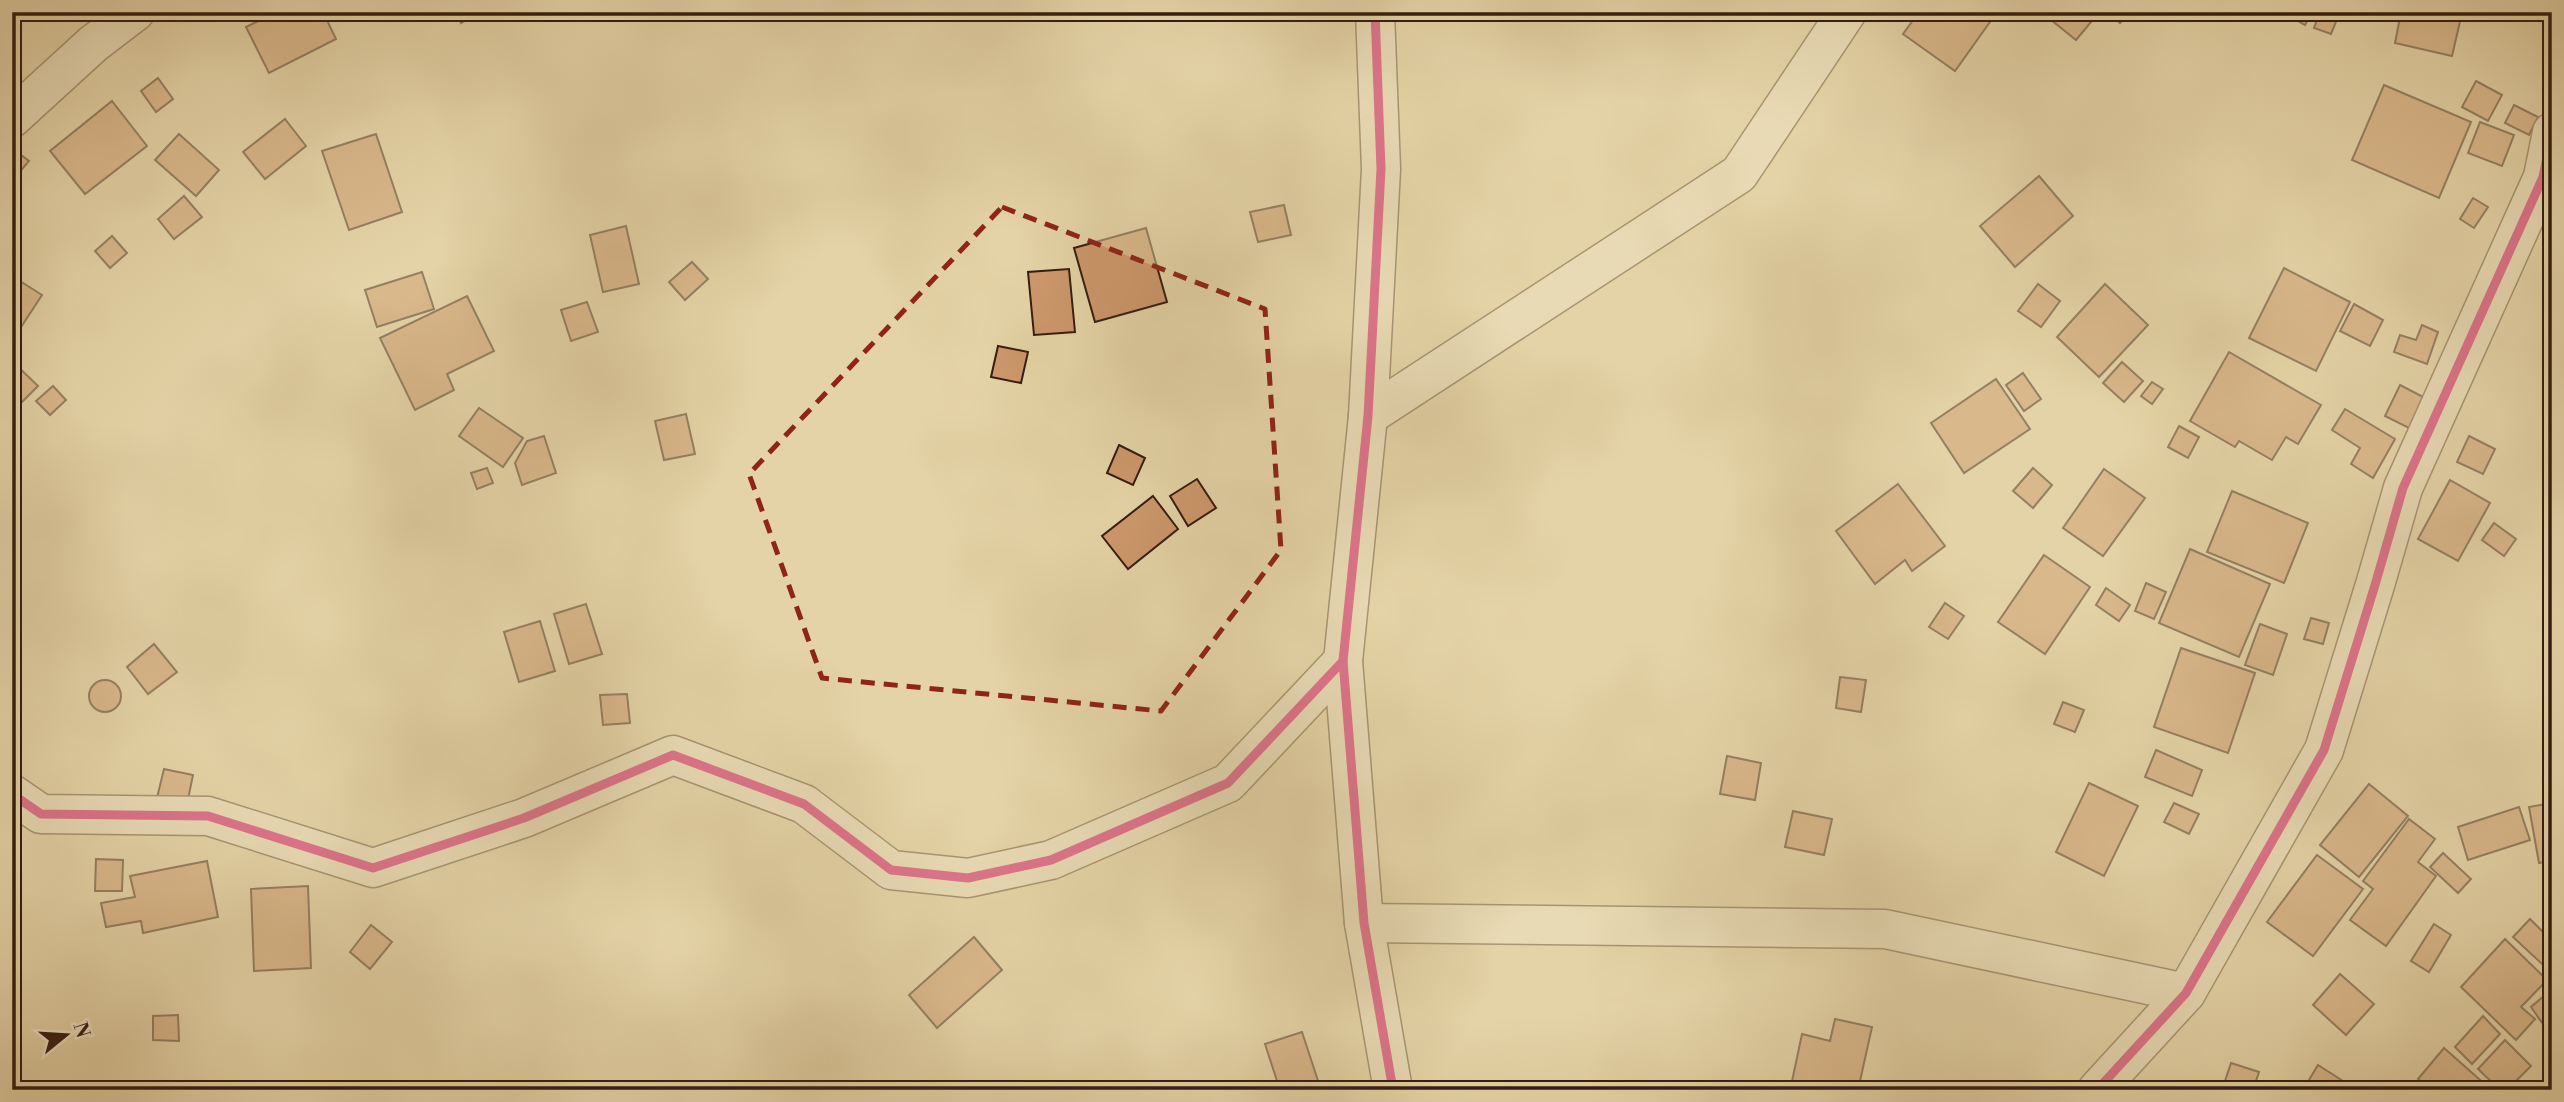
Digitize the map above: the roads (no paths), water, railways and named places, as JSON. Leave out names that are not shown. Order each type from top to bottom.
[{"type":"street","points":[[12,118],[93,44],[135,12]]},
{"type":"street","points":[[1375,12],[1381,169],[1368,416],[1343,661],[1364,923],[1393,1090]]},
{"type":"street","points":[[1368,416],[1739,174],[1847,12]]},
{"type":"street","points":[[2097,1090],[2186,993],[2324,750],[2403,488],[2543,177],[2552,132]]},
{"type":"street","points":[[12,794],[41,814],[208,816],[373,868],[524,818],[673,755],[804,804],[891,870],[968,878],[1051,860],[1228,783],[1343,661]]},
{"type":"street","points":[[1364,923],[1885,929],[2186,993]]}]
